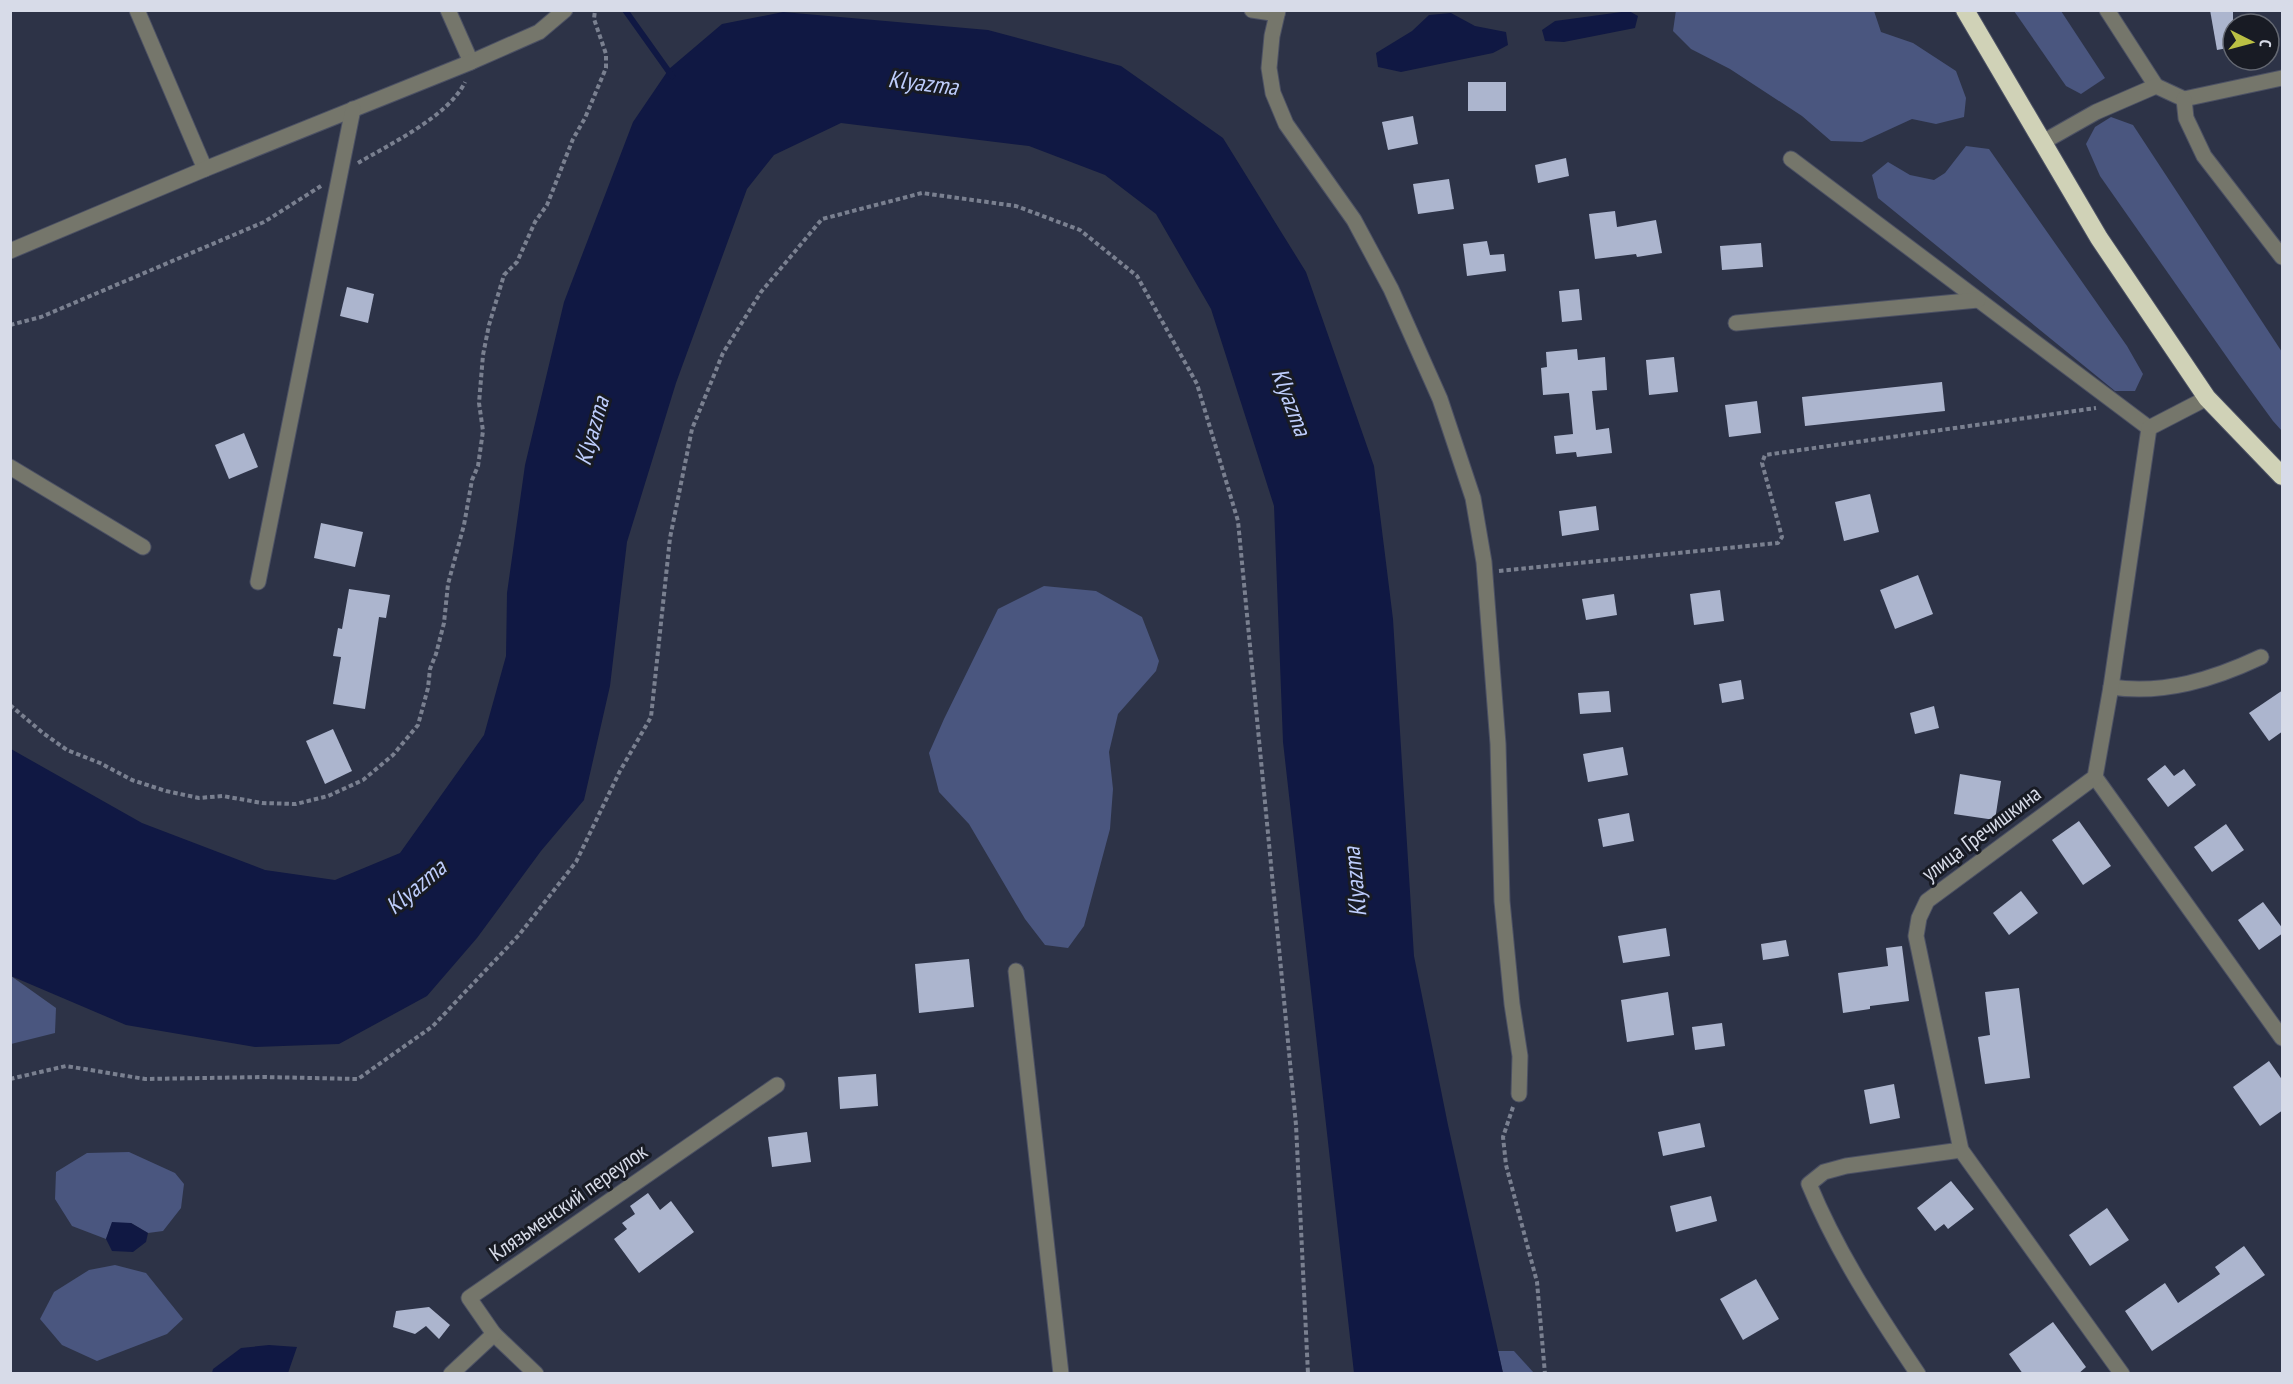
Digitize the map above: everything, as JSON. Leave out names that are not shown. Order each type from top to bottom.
[{"type":"highway","points":[[1965,10],[2099,238],[2207,398],[2283,476]]},
{"type":"street","points":[[137,10],[205,169]]},
{"type":"street","points":[[448,10],[471,62]]},
{"type":"street","points":[[10,251],[205,169],[471,62],[539,32],[565,10]]},
{"type":"street","points":[[1251,10],[1278,12],[1269,68],[1273,93],[1286,124],[1354,220],[1391,289],[1440,399],[1473,498],[1485,573],[1498,744],[1502,901],[1512,1005],[1520,1056],[1519,1094]]},
{"type":"street","points":[[2107,10],[2156,86],[2184,99],[2283,78]]},
{"type":"street","points":[[2043,142],[2096,112],[2156,86]]},
{"type":"street","points":[[2184,99],[2186,118],[2204,156],[2283,257]]},
{"type":"street","points":[[258,582],[353,109]]},
{"type":"street","points":[[1791,159],[2149,428]]},
{"type":"street","points":[[1736,323],[1978,300]]},
{"type":"street","points":[[2149,428],[2207,398]]},
{"type":"street","points":[[2149,428],[2095,777],[2283,1038]]},
{"type":"street","points":[[10,467],[143,547]]},
{"type":"street","points":[[2110,687],[2130,690],[2187,684],[2261,657]]},
{"type":"street","name":"улица Гречишкина","points":[[2095,777],[1927,901],[1919,918],[1916,936],[1961,1150],[2122,1374]]},
{"type":"street","points":[[1016,971],[1061,1374]]},
{"type":"street","name":"Клязьменский переулок","points":[[494,1334],[469,1298],[777,1085]]},
{"type":"street","points":[[1918,1374],[1854,1276],[1824,1221],[1809,1184],[1824,1172],[1846,1166],[1961,1150]]},
{"type":"street","points":[[451,1374],[494,1334],[536,1374]]},
{"type":"path","points":[[10,705],[67,750],[100,763],[132,780],[166,791],[199,798],[223,796],[296,804],[328,796],[363,780],[393,755],[418,725],[428,688],[430,669],[444,623],[448,584],[464,525],[472,480],[478,466],[483,431],[479,403],[483,355],[489,325],[504,275],[517,262],[535,222],[547,206],[573,139],[585,118],[606,68],[606,54],[594,19],[595,10]]},
{"type":"path","points":[[10,325],[40,317],[264,222],[438,114],[460,92],[471,62]]},
{"type":"path","points":[[10,1079],[66,1066],[145,1079],[263,1077],[358,1079],[433,1026],[519,935],[576,862],[620,771],[651,717],[670,538],[692,429],[723,353],[761,292],[822,219],[922,193],[1016,206],[1080,230],[1137,276],[1197,384],[1238,521],[1296,1125],[1308,1374]]},
{"type":"path","points":[[1485,573],[1778,543],[1782,537],[1762,463],[1765,455],[2117,405]]},
{"type":"path","points":[[1519,1094],[1503,1137],[1508,1174],[1537,1282],[1545,1374]]},
{"type":"shaded area","points":[[1676,10],[1874,11],[1881,32],[1913,43],[1956,71],[1966,98],[1964,117],[1936,124],[1912,119],[1862,142],[1831,141],[1802,116],[1730,69],[1691,49],[1673,31]]},
{"type":"shaded area","points":[[2014,11],[2061,11],[2105,78],[2081,94],[2066,86]]},
{"type":"shaded area","points":[[2111,117],[2133,125],[2282,352],[2282,431],[2238,373],[2100,176],[2086,144],[2095,127]]},
{"type":"shaded area","points":[[1966,146],[1989,149],[2127,346],[2143,374],[2135,391],[2115,391],[1878,198],[1872,175],[1888,162],[1910,175],[1934,180],[1945,173]]},
{"type":"shaded area","points":[[1044,586],[1096,591],[1142,617],[1159,661],[1156,671],[1118,714],[1109,752],[1113,789],[1110,829],[1084,926],[1068,948],[1045,945],[1025,919],[969,824],[939,792],[929,753],[998,609]]},
{"type":"shaded area","points":[[11,976],[56,1008],[55,1033],[11,1044]]},
{"type":"shaded area","points":[[129,1152],[175,1173],[184,1184],[181,1208],[163,1231],[148,1233],[131,1223],[112,1223],[106,1239],[72,1226],[55,1199],[56,1172],[87,1153]]},
{"type":"shaded area","points":[[115,1265],[146,1273],[183,1319],[167,1334],[97,1361],[62,1345],[40,1319],[54,1292],[89,1270]]},
{"type":"shaded area","points":[[1498,1351],[1514,1351],[1534,1373],[1503,1373]]},
{"type":"water","points":[[1629,11],[1638,16],[1635,28],[1564,42],[1545,41],[1542,30],[1555,21]]},
{"type":"water","name":"Klyazma","points":[[783,12],[988,30],[1121,66],[1223,138],[1306,272],[1374,466],[1393,619],[1414,956],[1448,1125],[1503,1373],[1354,1373],[1283,742],[1274,506],[1211,309],[1156,214],[1105,175],[1029,146],[841,123],[774,155],[747,189],[676,383],[627,542],[610,686],[584,800],[541,851],[477,938],[427,996],[339,1044],[255,1047],[126,1025],[11,976],[11,749],[142,823],[265,870],[335,880],[400,853],[484,735],[506,656],[507,593],[525,465],[564,302],[633,122],[669,69],[722,24]]},
{"type":"water","points":[[1451,13],[1475,26],[1506,32],[1508,45],[1493,53],[1401,72],[1378,67],[1376,53],[1412,31],[1429,15]]},
{"type":"water","points":[[112,1222],[131,1223],[148,1233],[146,1242],[133,1252],[112,1251],[106,1239]]},
{"type":"water","points":[[269,1345],[297,1347],[288,1373],[212,1373],[213,1369],[241,1348]]},
{"type":"building","points":[[2210,10],[2233,10],[2233,12],[2221,12],[2221,49],[2217,50]]},
{"type":"building","points":[[1468,82],[1506,82],[1506,111],[1468,111]]},
{"type":"building","points":[[1413,116],[1418,144],[1388,150],[1382,122]]},
{"type":"building","points":[[1566,158],[1569,176],[1538,183],[1535,165]]},
{"type":"building","points":[[1449,179],[1454,209],[1418,214],[1413,184]]},
{"type":"building","points":[[1615,211],[1617,227],[1656,220],[1662,253],[1595,259],[1589,214]]},
{"type":"building","points":[[1487,241],[1490,255],[1504,254],[1506,271],[1467,276],[1463,244]]},
{"type":"building","points":[[1761,243],[1763,267],[1722,270],[1720,246]]},
{"type":"building","points":[[347,287],[374,294],[368,323],[340,316]]},
{"type":"building","points":[[1579,289],[1582,320],[1562,322],[1559,291]]},
{"type":"building","points":[[1577,349],[1578,360],[1605,357],[1607,390],[1592,391],[1596,430],[1609,428],[1612,453],[1577,457],[1576,452],[1556,454],[1554,436],[1573,434],[1569,393],[1543,395],[1541,368],[1547,367],[1546,352]]},
{"type":"building","points":[[1674,357],[1678,392],[1649,395],[1646,360]]},
{"type":"building","points":[[1942,382],[1945,411],[1805,426],[1802,397]]},
{"type":"building","points":[[1757,401],[1761,433],[1729,437],[1725,405]]},
{"type":"building","points":[[244,433],[258,467],[229,479],[215,445]]},
{"type":"building","points":[[1870,494],[1879,532],[1844,541],[1835,502]]},
{"type":"building","points":[[1596,506],[1599,530],[1562,536],[1559,511]]},
{"type":"building","points":[[321,523],[363,532],[355,567],[314,558]]},
{"type":"building","points":[[1918,575],[1933,614],[1895,629],[1880,590]]},
{"type":"building","points":[[349,589],[390,595],[386,618],[379,617],[365,709],[333,704],[341,657],[333,656],[338,628],[342,629]]},
{"type":"building","points":[[1720,590],[1724,621],[1694,625],[1690,594]]},
{"type":"building","points":[[1614,594],[1617,615],[1586,620],[1582,599]]},
{"type":"building","points":[[1741,680],[1744,699],[1722,703],[1719,684]]},
{"type":"building","points":[[2283,690],[2283,731],[2269,741],[2249,713]]},
{"type":"building","points":[[1609,691],[1611,712],[1580,714],[1578,693]]},
{"type":"building","points":[[1934,706],[1939,728],[1915,734],[1910,713]]},
{"type":"building","points":[[333,729],[352,771],[325,784],[306,741]]},
{"type":"building","points":[[1623,747],[1628,775],[1588,782],[1583,754]]},
{"type":"building","points":[[2165,765],[2174,776],[2184,769],[2196,785],[2168,807],[2147,779]]},
{"type":"building","points":[[1960,774],[2001,781],[1995,820],[1954,814]]},
{"type":"building","points":[[1629,813],[1634,841],[1603,847],[1598,819]]},
{"type":"building","points":[[2079,821],[2111,866],[2083,885],[2052,840]]},
{"type":"building","points":[[2226,824],[2244,850],[2212,872],[2194,847]]},
{"type":"building","points":[[2021,891],[2038,913],[2009,935],[1993,913]]},
{"type":"building","points":[[2263,902],[2283,929],[2283,933],[2259,950],[2238,920]]},
{"type":"building","points":[[1666,928],[1670,956],[1623,963],[1618,936]]},
{"type":"building","points":[[1786,940],[1789,956],[1763,960],[1761,944]]},
{"type":"building","points":[[1902,946],[1909,1001],[1870,1006],[1870,1009],[1843,1013],[1838,973],[1888,966],[1886,948]]},
{"type":"building","points":[[969,959],[974,1007],[919,1013],[915,964]]},
{"type":"building","points":[[2019,988],[2030,1078],[1985,1084],[1978,1037],[1990,1035],[1985,992]]},
{"type":"building","points":[[1668,992],[1674,1035],[1627,1042],[1621,1000]]},
{"type":"building","points":[[1722,1023],[1725,1046],[1695,1050],[1692,1027]]},
{"type":"building","points":[[2269,1061],[2283,1081],[2283,1110],[2260,1126],[2233,1087]]},
{"type":"building","points":[[876,1074],[878,1106],[840,1109],[838,1077]]},
{"type":"building","points":[[1894,1084],[1900,1118],[1870,1124],[1864,1090]]},
{"type":"building","points":[[1700,1123],[1705,1147],[1663,1156],[1658,1132]]},
{"type":"building","points":[[807,1132],[811,1162],[772,1167],[768,1137]]},
{"type":"building","points":[[1951,1181],[1974,1209],[1948,1229],[1944,1224],[1935,1231],[1917,1208]]},
{"type":"building","points":[[648,1193],[660,1210],[671,1201],[694,1232],[639,1273],[614,1239],[627,1229],[622,1223],[635,1214],[630,1206]]},
{"type":"building","points":[[1711,1196],[1717,1221],[1676,1232],[1670,1206]]},
{"type":"building","points":[[2107,1208],[2129,1240],[2090,1266],[2069,1235]]},
{"type":"building","points":[[2244,1246],[2265,1275],[2152,1351],[2125,1311],[2165,1283],[2178,1303],[2220,1274],[2215,1267]]},
{"type":"building","points":[[1756,1279],[1779,1319],[1743,1340],[1720,1299]]},
{"type":"building","points":[[429,1307],[450,1325],[439,1339],[426,1326],[415,1334],[393,1327],[396,1311]]},
{"type":"building","points":[[2053,1322],[2086,1367],[2078,1374],[2023,1374],[2009,1354]]},
{"type":"waterway","points":[[625,10],[672,76]]}]
